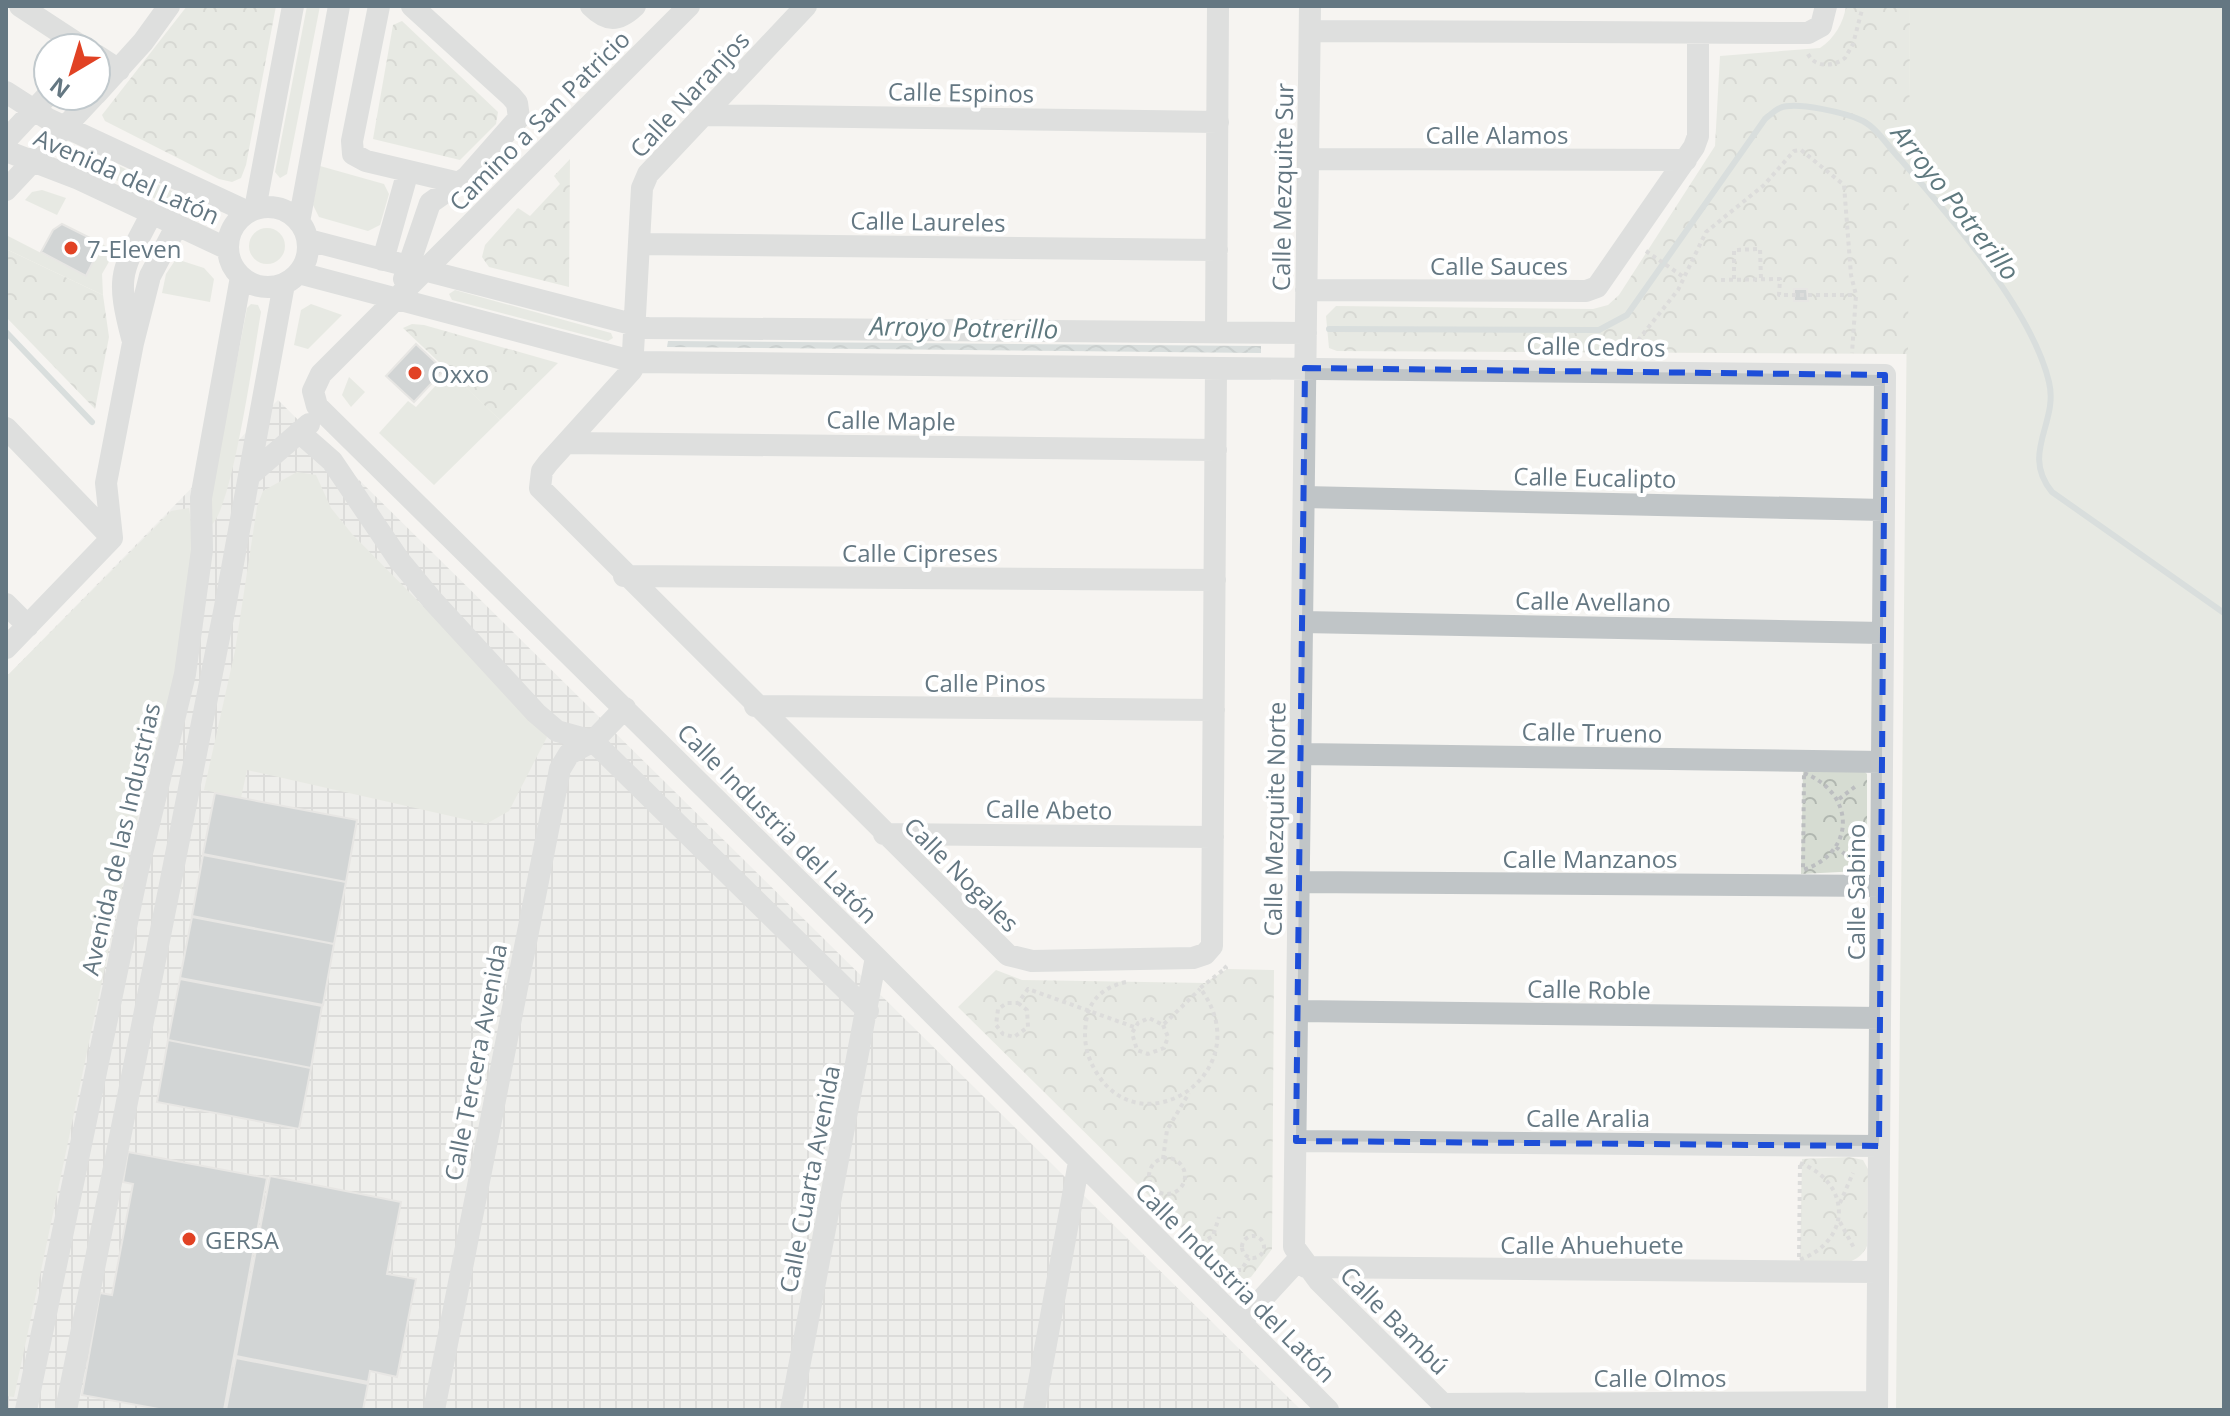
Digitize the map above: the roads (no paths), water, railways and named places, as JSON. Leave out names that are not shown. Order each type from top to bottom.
[{"type":"street","points":[[20,6],[60,32]]},
{"type":"street","points":[[112,77],[169,6]]},
{"type":"street","points":[[251,211],[293,6]]},
{"type":"street","points":[[66,1410],[249,476],[291,279],[308,252],[303,231],[339,6]]},
{"type":"street","points":[[379,6],[352,141],[353,154],[366,161],[459,183]]},
{"type":"street","points":[[249,476],[322,413],[314,399],[318,379],[398,299],[418,269],[430,203],[459,183],[519,118],[517,103],[511,96],[412,6]]},
{"type":"street","points":[[591,6],[605,19],[614,20],[635,6]]},
{"type":"street","name":"Camino a San Patricio","points":[[418,269],[689,6]]},
{"type":"street","name":"Calle Naranjos","points":[[635,362],[642,188],[648,174],[806,6]]},
{"type":"street","points":[[1216,332],[1218,6]]},
{"type":"street","name":"Calle Mezquite Sur","points":[[1305,368],[1310,6]]},
{"type":"street","points":[[1310,31],[1808,33],[1824,16]]},
{"type":"street","name":"Calle Sauces","points":[[1306,290],[1592,290],[1600,284],[1686,160],[1698,136],[1698,33]]},
{"type":"street","points":[[112,65],[119,70]]},
{"type":"street","name":"Avenida del Latón","points":[[6,92],[32,99]]},
{"type":"street","points":[[6,140],[32,112]]},
{"type":"street","name":"Avenida del Latón","points":[[51,112],[65,127],[251,211],[279,208],[303,231],[383,260],[636,326],[1306,333]]},
{"type":"street","points":[[6,190],[79,112]]},
{"type":"street","name":"Calle Espinos","points":[[704,115],[1218,122]]},
{"type":"street","name":"Avenida del Latón","points":[[6,151],[79,179],[228,249]]},
{"type":"street","name":"Calle Alamos","points":[[1308,159],[1686,160]]},
{"type":"street","points":[[383,260],[408,171]]},
{"type":"street","name":"Avenida del Latón","points":[[241,277],[228,249],[233,228],[251,211]]},
{"type":"street","points":[[133,343],[120,287],[128,260],[152,213]]},
{"type":"street","points":[[6,648],[112,538],[106,483],[133,343],[150,276],[177,225]]},
{"type":"street","name":"Calle Laureles","points":[[639,244],[1217,250]]},
{"type":"street","points":[[241,277],[262,287],[291,279]]},
{"type":"street","name":"Avenida de las Industrias","points":[[24,1408],[137,874],[185,674],[202,550],[201,498],[241,277]]},
{"type":"street","name":"Calle Cedros","points":[[291,279],[398,299],[635,362],[1885,375]]},
{"type":"street","name":"Calle Nogales","points":[[635,362],[628,378],[542,471],[540,488],[624,576],[1008,955],[1032,961],[1193,958],[1210,950],[1213,837]]},
{"type":"street","points":[[1213,837],[1216,368]]},
{"type":"street","name":"Calle Mezquite Norte","points":[[1303,1263],[1294,1247],[1305,368]]},
{"type":"street","name":"Calle Sabino","points":[[1877,1406],[1885,375]]},
{"type":"street","name":"Calle Industria del Latón","points":[[322,413],[625,708],[1328,1410]]},
{"type":"street","points":[[6,428],[112,538]]},
{"type":"street","points":[[299,432],[332,461],[399,560],[536,713],[557,731],[593,741],[868,1011]]},
{"type":"street","name":"Calle Maple","points":[[567,443],[1216,450]]},
{"type":"street","name":"Calle Eucalipto","points":[[1304,497],[1884,510]]},
{"type":"street","name":"Calle Cipreses","points":[[624,576],[1215,580]]},
{"type":"street","points":[[197,602],[225,607]]},
{"type":"street","points":[[6,604],[28,626]]},
{"type":"street","name":"Calle Avellano","points":[[1302,622],[1883,633]]},
{"type":"street","name":"Calle Pinos","points":[[755,706],[1214,710]]},
{"type":"street","name":"Calle Tercera Avenida","points":[[434,1410],[560,769],[569,754],[593,741],[625,708]]},
{"type":"street","name":"Calle Trueno","points":[[1301,754],[1882,762]]},
{"type":"street","name":"Calle Abeto","points":[[884,834],[1213,837]]},
{"type":"street","name":"Calle Manzanos","points":[[1299,882],[1881,886]]},
{"type":"street","name":"Calle Cuarta Avenida","points":[[791,1410],[876,957]]},
{"type":"street","name":"Calle Roble","points":[[1298,1011],[1880,1018]]},
{"type":"street","name":"Calle Aralia","points":[[1296,1141],[1879,1146]]},
{"type":"street","points":[[1034,1410],[1079,1162]]},
{"type":"street","points":[[75,1163],[112,1169]]},
{"type":"street","points":[[1241,1322],[1303,1263]]},
{"type":"street","name":"Calle Ahuehuete","points":[[1303,1263],[1878,1272]]},
{"type":"street","name":"Calle Bambú","points":[[1303,1263],[1446,1407]]},
{"type":"street","name":"Calle Olmos","points":[[1446,1407],[1877,1406]]},
{"type":"water","points":[[668,341],[1261,346],[1261,353],[667,347]]},
{"type":"waterway","name":"Arroyo Potrerillo","points":[[1329,329],[1599,330],[1627,315],[1765,119],[1788,106],[1846,115],[1874,129],[1921,183],[1987,265],[2026,325],[2049,382],[2051,397],[2039,464],[2052,492],[2224,613]]},
{"type":"waterway","name":"Arroyo Potrerillo","points":[[6,332],[92,422]]},
{"type":"place","name":"7-Eleven","points":[[71,248]]},
{"type":"place","name":"Oxxo","points":[[415,373]]},
{"type":"place","name":"GERSA","points":[[189,1239]]}]
